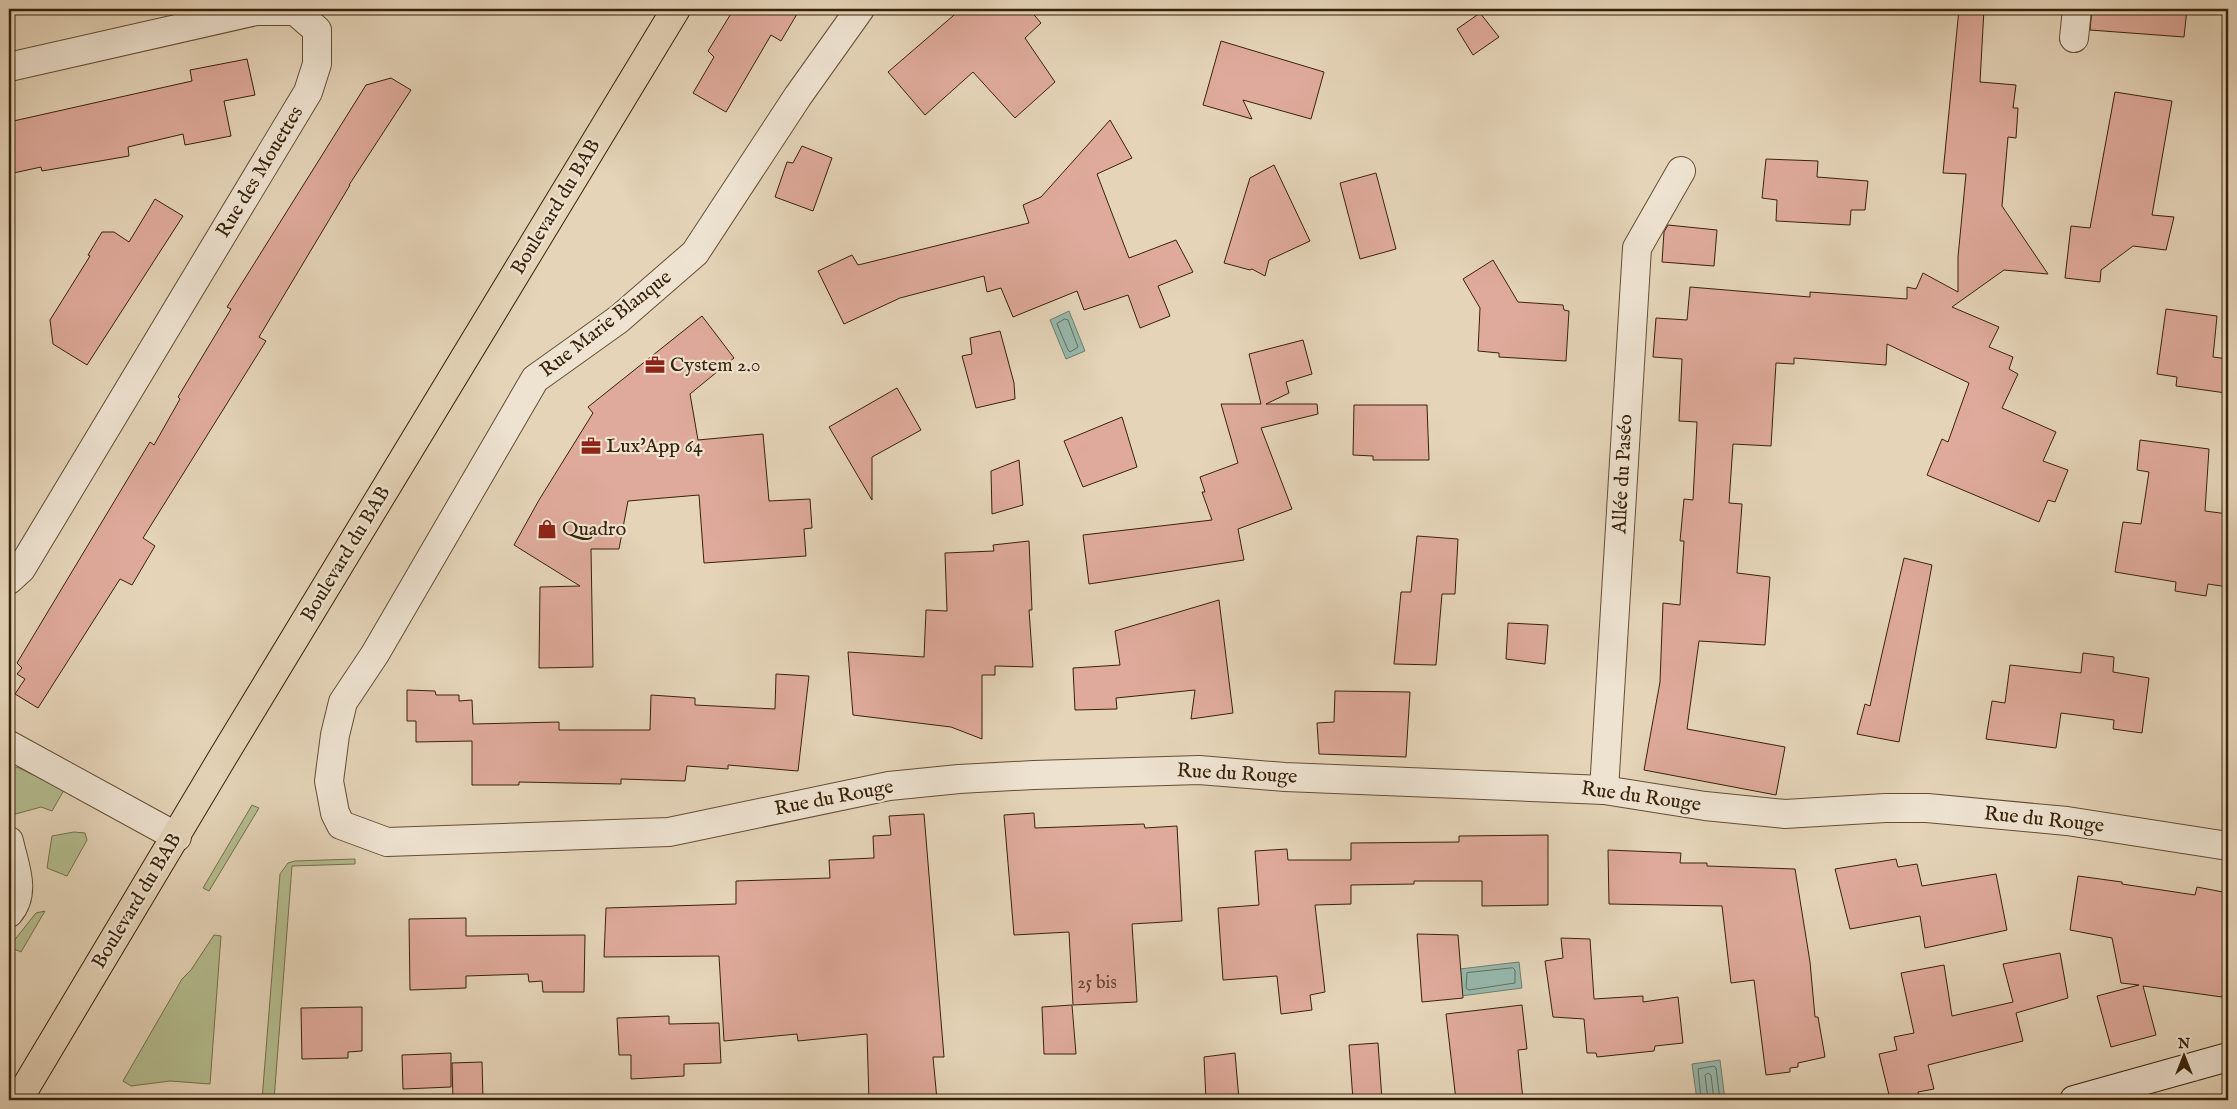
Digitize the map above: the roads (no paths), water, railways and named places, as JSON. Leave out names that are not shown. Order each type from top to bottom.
[{"type":"main road","name":"Boulevard du BAB","points":[[18,1100],[147,881],[177,837],[231,743],[676,9]]},
{"type":"street","name":"Rue Marie Blanque","points":[[335,735],[343,702],[375,654],[535,379],[620,319],[695,253],[798,96],[860,9]]},
{"type":"street","points":[[2074,38],[2077,9]]},
{"type":"street","name":"Rue des Mouettes","points":[[9,67],[256,11],[295,12],[318,30],[318,64],[308,92],[22,569],[9,580]]},
{"type":"street","name":"Allée du Paséo","points":[[1604,790],[1637,248],[1681,171]]},
{"type":"street","name":"Rue du Rouge","points":[[335,735],[329,781],[334,813],[341,825],[387,842],[669,832],[890,786],[959,779],[1034,775],[1199,770],[1285,777],[1604,790],[1705,806],[1785,814],[1886,808],[1927,808],[2067,820],[2228,846]]},
{"type":"street","points":[[9,745],[177,837]]},
{"type":"street","points":[[9,841],[19,886],[16,905],[9,913]]},
{"type":"street","points":[[2074,1100],[2228,1057]]},
{"type":"water","points":[[1069,311],[1085,351],[1066,359],[1050,320]]},
{"type":"water","points":[[1519,962],[1522,988],[1461,996],[1460,969]]},
{"type":"water","points":[[1720,1060],[1725,1100],[1697,1100],[1692,1064]]},
{"type":"place","name":"Cystem 2.0","points":[[655,365]]},
{"type":"place","name":"Lux'App 64","points":[[591,446]]},
{"type":"place","name":"Quadro","points":[[547,529]]}]
